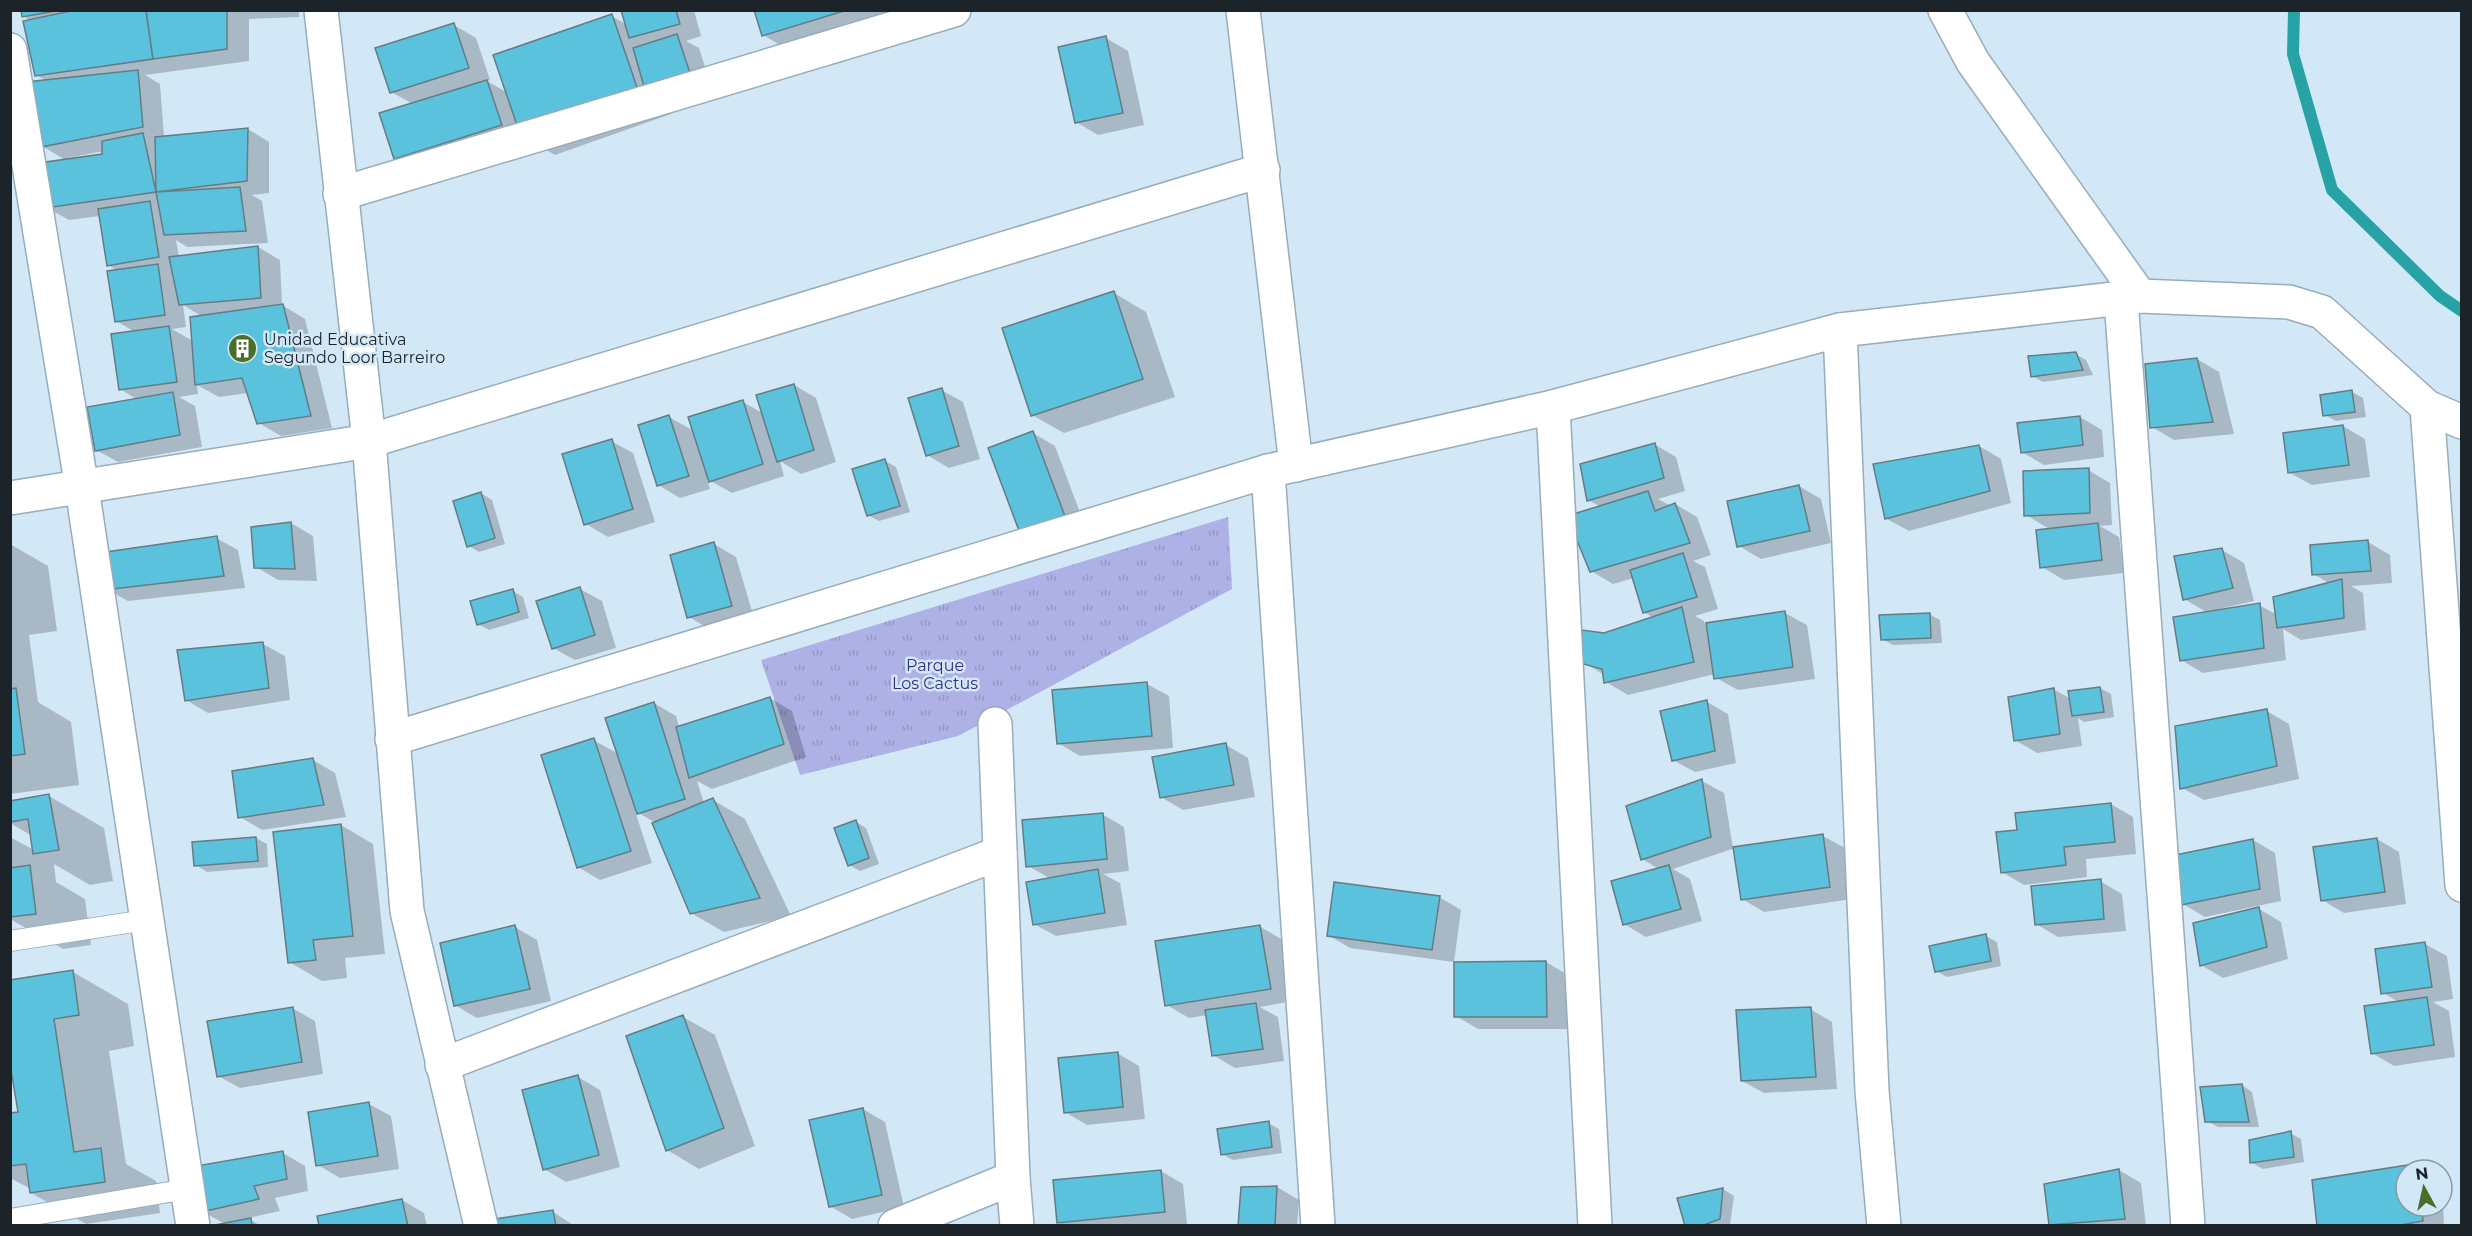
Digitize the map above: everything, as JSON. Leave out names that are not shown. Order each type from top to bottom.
[{"type":"street","points":[[321,10],[369,441],[407,911],[481,1226]]},
{"type":"street","points":[[340,194],[954,10]]},
{"type":"street","points":[[1243,10],[1263,170],[1282,468],[1318,1226]]},
{"type":"street","points":[[1945,10],[1973,62],[2130,297],[2188,1226]]},
{"type":"street","points":[[10,50],[82,488],[193,1226]]},
{"type":"street","points":[[10,498],[369,441],[1263,170]]},
{"type":"street","points":[[392,739],[1282,468],[1553,407],[1840,330],[2130,297],[2289,302],[2322,312],[2427,407],[2462,422]]},
{"type":"street","points":[[1840,330],[1872,1091],[1884,1226]]},
{"type":"street","points":[[1553,407],[1595,1226]]},
{"type":"street","points":[[2427,407],[2462,885]]},
{"type":"street","points":[[995,724],[1013,1179],[1017,1226]]},
{"type":"street","points":[[442,1065],[1000,853]]},
{"type":"street","points":[[895,1226],[1013,1179]]},
{"type":"lane","points":[[10,941],[146,920]]},
{"type":"lane","points":[[10,1219],[187,1189]]},
{"type":"green space","name":"Parque Los Cactus","points":[[1228,517],[1232,589],[958,736],[800,775],[761,660]]},
{"type":"building","points":[[21,10],[62,10],[22,17]]},
{"type":"building","points":[[75,10],[146,10],[153,59],[35,76],[23,21]]},
{"type":"building","points":[[146,10],[227,10],[227,49],[153,59]]},
{"type":"building","points":[[621,10],[676,10],[680,24],[629,38]]},
{"type":"building","points":[[754,10],[847,10],[762,36]]},
{"type":"building","points":[[612,14],[640,96],[521,137],[493,55]]},
{"type":"building","points":[[454,23],[469,68],[390,93],[375,48]]},
{"type":"building","points":[[677,34],[693,82],[647,97],[633,48]]},
{"type":"building","points":[[1106,36],[1123,113],[1075,123],[1058,47]]},
{"type":"building","points":[[138,70],[143,127],[41,147],[26,82]]},
{"type":"building","points":[[487,80],[502,125],[394,159],[379,113]]},
{"type":"building","points":[[248,128],[247,181],[156,192],[155,137]]},
{"type":"building","points":[[143,133],[156,192],[46,208],[39,163],[102,154],[102,141]]},
{"type":"building","points":[[240,187],[246,231],[164,235],[156,192]]},
{"type":"building","points":[[150,201],[159,257],[107,266],[98,209]]},
{"type":"building","points":[[258,246],[261,298],[179,305],[169,257]]},
{"type":"building","points":[[158,264],[165,315],[115,322],[107,271]]},
{"type":"building","points":[[1114,291],[1143,379],[1031,416],[1002,328]]},
{"type":"building","name":"Unidad Educativa Segundo Loor Barreiro","points":[[283,304],[311,416],[257,424],[242,378],[195,385],[190,317]]},
{"type":"building","points":[[169,326],[177,382],[119,390],[111,334]]},
{"type":"building","points":[[2076,352],[2083,370],[2031,377],[2028,356]]},
{"type":"building","points":[[2197,358],[2213,422],[2150,428],[2145,364]]},
{"type":"building","points":[[794,384],[814,450],[777,462],[756,395]]},
{"type":"building","points":[[942,388],[959,446],[926,456],[908,398]]},
{"type":"building","points":[[2352,390],[2355,412],[2323,416],[2320,395]]},
{"type":"building","points":[[173,392],[180,435],[95,451],[87,407]]},
{"type":"building","points":[[743,400],[763,464],[709,482],[688,417]]},
{"type":"building","points":[[669,415],[689,476],[657,486],[638,425]]},
{"type":"building","points":[[2080,416],[2083,445],[2021,453],[2017,423]]},
{"type":"building","points":[[2343,425],[2349,465],[2288,473],[2283,433]]},
{"type":"building","points":[[1033,431],[1066,519],[1021,536],[988,448]]},
{"type":"building","points":[[612,439],[633,509],[584,525],[562,454]]},
{"type":"building","points":[[1655,443],[1664,478],[1587,501],[1580,464]]},
{"type":"building","points":[[1979,445],[1990,491],[1885,519],[1873,464]]},
{"type":"building","points":[[885,459],[900,506],[867,516],[852,469]]},
{"type":"building","points":[[2089,468],[2090,513],[2024,516],[2023,471]]},
{"type":"building","points":[[1799,485],[1810,531],[1737,547],[1727,501]]},
{"type":"building","points":[[1648,491],[1655,511],[1675,503],[1690,543],[1590,572],[1567,516]]},
{"type":"building","points":[[481,492],[495,538],[467,547],[453,501]]},
{"type":"building","points":[[291,522],[295,569],[254,568],[251,527]]},
{"type":"building","points":[[2098,523],[2102,560],[2040,568],[2036,530]]},
{"type":"building","points":[[217,536],[224,576],[104,590],[99,553]]},
{"type":"building","points":[[2368,540],[2371,571],[2312,575],[2310,545]]},
{"type":"building","points":[[714,542],[732,606],[687,618],[670,555]]},
{"type":"building","points":[[2222,548],[2233,588],[2183,600],[2174,556]]},
{"type":"building","points":[[1683,553],[1697,597],[1643,613],[1630,570]]},
{"type":"building","points":[[2342,579],[2344,618],[2277,628],[2273,597]]},
{"type":"building","points":[[580,587],[595,635],[552,649],[536,601]]},
{"type":"building","points":[[513,589],[519,612],[477,625],[470,601]]},
{"type":"building","points":[[2260,603],[2264,648],[2180,661],[2173,617]]},
{"type":"building","points":[[1682,607],[1694,662],[1604,683],[1602,669],[1580,663],[1582,630],[1604,633]]},
{"type":"building","points":[[1785,611],[1793,667],[1714,679],[1706,623]]},
{"type":"building","points":[[1930,613],[1931,638],[1881,640],[1879,615]]},
{"type":"building","points":[[263,642],[269,688],[185,701],[177,650]]},
{"type":"building","points":[[1147,682],[1152,736],[1057,744],[1052,690]]},
{"type":"building","points":[[2100,687],[2104,712],[2072,716],[2068,691]]},
{"type":"building","points":[[16,688],[25,754],[10,756],[10,689]]},
{"type":"building","points":[[2054,688],[2060,734],[2014,741],[2008,697]]},
{"type":"building","points":[[770,697],[784,744],[689,778],[676,727]]},
{"type":"building","points":[[1707,700],[1715,751],[1672,761],[1660,711]]},
{"type":"building","points":[[654,702],[685,799],[637,814],[605,718]]},
{"type":"building","points":[[2267,709],[2277,766],[2180,789],[2175,726]]},
{"type":"building","points":[[594,738],[631,851],[577,868],[541,755]]},
{"type":"building","points":[[1226,743],[1234,785],[1160,798],[1152,757]]},
{"type":"building","points":[[313,758],[324,805],[238,818],[232,771]]},
{"type":"building","points":[[1702,779],[1711,837],[1641,860],[1626,806]]},
{"type":"building","points":[[49,794],[59,850],[33,854],[28,819],[10,822],[10,801]]},
{"type":"building","points":[[713,798],[760,898],[690,914],[652,823]]},
{"type":"building","points":[[2111,803],[2115,842],[2064,847],[2066,865],[2001,873],[1996,832],[2017,830],[2015,813]]},
{"type":"building","points":[[1103,813],[1107,859],[1026,867],[1022,820]]},
{"type":"building","points":[[856,820],[869,858],[848,866],[834,828]]},
{"type":"building","points":[[341,824],[353,936],[313,940],[316,960],[288,963],[273,832]]},
{"type":"building","points":[[1823,834],[1830,887],[1741,900],[1733,847]]},
{"type":"building","points":[[256,837],[258,861],[194,866],[192,842]]},
{"type":"building","points":[[2377,838],[2385,892],[2321,901],[2313,847]]},
{"type":"building","points":[[2253,839],[2260,889],[2181,905],[2175,855]]},
{"type":"building","points":[[30,865],[36,914],[10,917],[10,868]]},
{"type":"building","points":[[1669,865],[1681,909],[1623,925],[1611,881]]},
{"type":"building","points":[[1098,869],[1105,913],[1033,925],[1026,882]]},
{"type":"building","points":[[2101,879],[2104,919],[2035,925],[2031,886]]},
{"type":"building","points":[[1334,882],[1440,896],[1432,950],[1327,936]]},
{"type":"building","points":[[2259,907],[2267,947],[2200,966],[2193,923]]},
{"type":"building","points":[[515,925],[530,989],[454,1006],[440,943]]},
{"type":"building","points":[[1260,925],[1271,989],[1165,1006],[1155,941]]},
{"type":"building","points":[[1986,934],[1991,961],[1935,972],[1929,946]]},
{"type":"building","points":[[2425,942],[2432,987],[2381,994],[2375,949]]},
{"type":"building","points":[[1546,961],[1547,1017],[1454,1017],[1454,962]]},
{"type":"building","points":[[73,970],[79,1015],[54,1019],[74,1152],[101,1148],[105,1182],[30,1193],[26,1164],[10,1166],[10,1113],[18,1112],[10,1064],[10,980]]},
{"type":"building","points":[[2427,997],[2434,1045],[2371,1054],[2364,1006]]},
{"type":"building","points":[[1256,1003],[1263,1049],[1212,1056],[1205,1010]]},
{"type":"building","points":[[293,1007],[302,1062],[217,1077],[207,1021]]},
{"type":"building","points":[[1811,1007],[1816,1077],[1741,1081],[1736,1010]]},
{"type":"building","points":[[683,1015],[724,1128],[666,1151],[626,1036]]},
{"type":"building","points":[[1118,1052],[1123,1107],[1064,1113],[1058,1058]]},
{"type":"building","points":[[578,1075],[599,1155],[543,1170],[522,1090]]},
{"type":"building","points":[[2242,1084],[2249,1122],[2205,1122],[2200,1087]]},
{"type":"building","points":[[369,1102],[378,1156],[316,1166],[308,1112]]},
{"type":"building","points":[[863,1108],[882,1195],[829,1207],[809,1120]]},
{"type":"building","points":[[1269,1121],[1272,1147],[1221,1155],[1217,1129]]},
{"type":"building","points":[[2291,1131],[2294,1157],[2250,1163],[2249,1140]]},
{"type":"building","points":[[283,1151],[287,1179],[254,1186],[259,1199],[201,1212],[196,1166]]},
{"type":"building","points":[[2394,1167],[2394,1218],[2423,1218],[2423,1221],[2396,1226],[2317,1226],[2312,1180]]},
{"type":"building","points":[[2119,1169],[2125,1219],[2049,1225],[2044,1184]]},
{"type":"building","points":[[1161,1170],[1165,1212],[1057,1223],[1053,1180]]},
{"type":"building","points":[[1277,1186],[1275,1226],[1238,1226],[1241,1187]]},
{"type":"building","points":[[1723,1188],[1720,1219],[1701,1226],[1685,1226],[1677,1198]]},
{"type":"building","points":[[402,1199],[408,1226],[319,1226],[317,1216]]},
{"type":"building","points":[[553,1210],[556,1226],[496,1226],[495,1219]]},
{"type":"building","points":[[251,1218],[252,1226],[210,1226]]},
{"type":"waterway","points":[[2294,10],[2293,54],[2332,190],[2440,296],[2462,311]]},
{"type":"place","name":"Unidad Educativa Segundo Loor Barreiro","points":[[243,348]]}]
